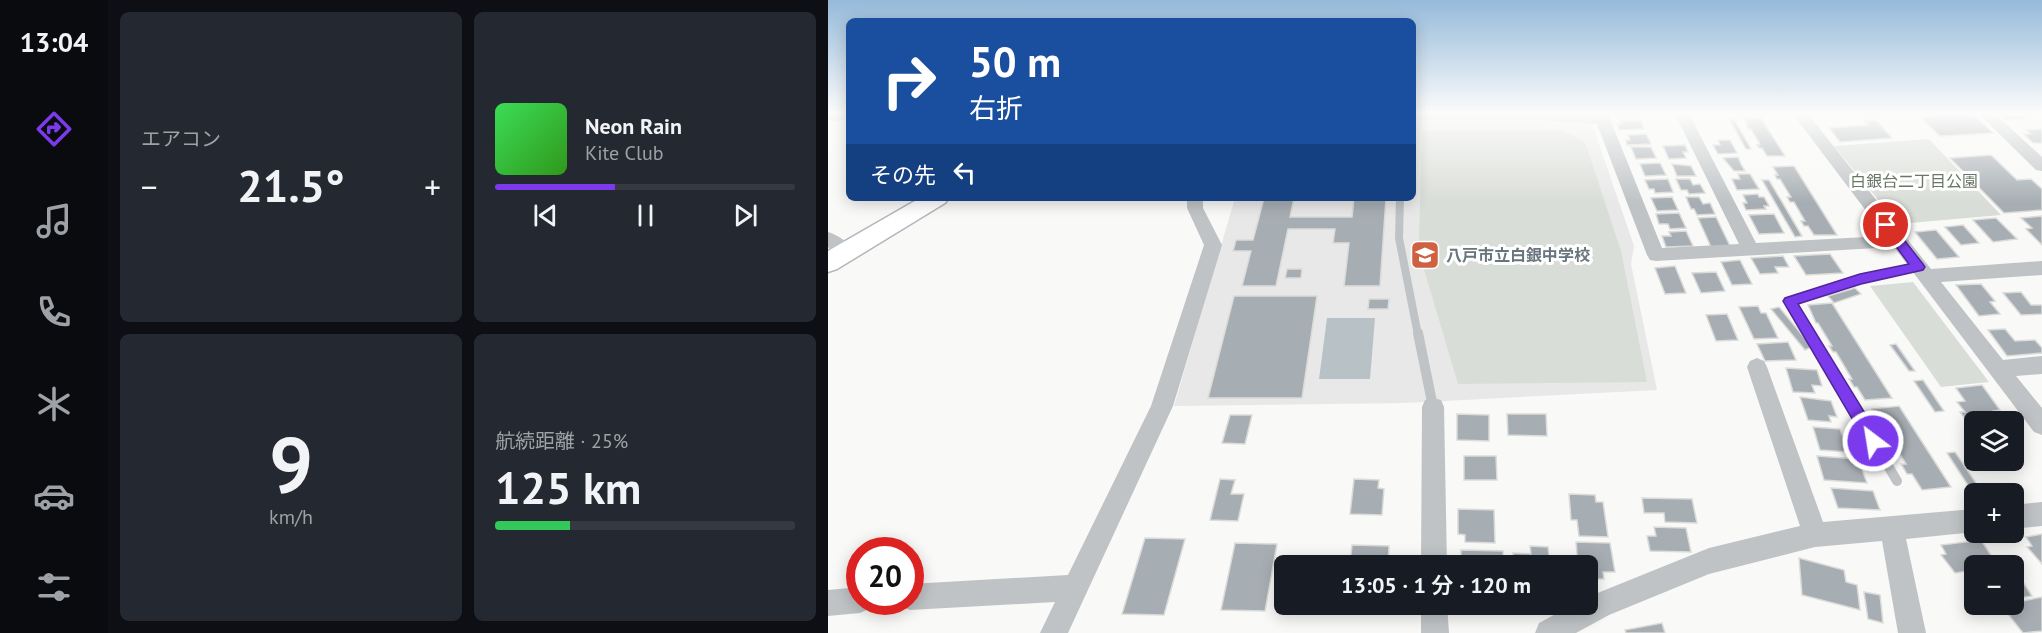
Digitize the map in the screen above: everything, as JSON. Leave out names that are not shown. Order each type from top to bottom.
[{"type":"street","points":[[1613,144],[1656,255],[1898,241]]},
{"type":"street","points":[[1697,144],[1750,249]]},
{"type":"street","points":[[1823,144],[2042,425]]},
{"type":"street","points":[[2018,144],[2042,166]]},
{"type":"street","points":[[834,251],[931,201]]},
{"type":"street","points":[[1054,633],[1162,406],[1213,245],[1195,208],[1195,201]]},
{"type":"street","points":[[1922,272],[2042,268]]},
{"type":"street","points":[[1998,369],[2042,365]]},
{"type":"street","points":[[1757,367],[1815,535]]},
{"type":"street","points":[[1433,407],[1434,555]]},
{"type":"street","points":[[2024,516],[2042,514]]},
{"type":"street","points":[[1549,633],[1600,605],[1709,561],[1815,535],[1964,522]]},
{"type":"street","points":[[1892,529],[1912,633]]},
{"type":"street","points":[[924,596],[1075,588]]},
{"type":"street","points":[[828,603],[846,601]]},
{"type":"street","points":[[1434,615],[1435,633]]},
{"type":"lane","points":[[1400,201],[1399,238],[1433,407]]},
{"type":"lane","points":[[1897,481],[1790,301],[1860,279],[1922,272]]},
{"type":"shaded area","name":"八戸市立白銀中学校","points":[[1416,144],[1599,144],[1634,246],[1631,264],[1657,390],[1405,403],[1174,406],[1234,201],[1416,201]]},
{"type":"shaded area","points":[[1327,318],[1375,318],[1370,379],[1319,379]]},
{"type":"green space","points":[[1422,144],[1586,144],[1621,251],[1647,382],[1458,384],[1423,266],[1419,241]]},
{"type":"green space","name":"白銀台二丁目公園","points":[[1933,144],[2001,215],[1898,224],[1834,146]]},
{"type":"green space","points":[[1913,282],[1989,382],[1941,387],[1870,286]]},
{"type":"building","points":[[1627,144],[1651,144],[1627,145]]},
{"type":"building","points":[[1732,144],[1737,153],[1718,154],[1713,145]]},
{"type":"building","points":[[1743,144],[1748,144],[1751,149],[1746,149]]},
{"type":"building","points":[[1777,144],[1785,156],[1767,156],[1757,145]]},
{"type":"building","points":[[1685,145],[1688,152],[1683,152],[1686,158],[1669,159],[1663,146]]},
{"type":"building","points":[[1631,147],[1651,147],[1656,158],[1636,159]]},
{"type":"building","points":[[1991,155],[2017,180],[2031,179],[2042,189],[2042,210],[2004,213],[1950,158]]},
{"type":"building","points":[[1738,157],[1745,171],[1734,171],[1723,158]]},
{"type":"building","points":[[1660,163],[1666,175],[1645,176],[1640,164]]},
{"type":"building","points":[[1672,164],[1691,166],[1696,176],[1677,176]]},
{"type":"building","points":[[1794,166],[1837,235],[1814,235],[1808,226],[1804,226],[1801,221],[1805,221],[1794,202],[1790,202],[1787,197],[1791,197],[1780,179],[1777,179],[1775,175],[1778,175],[1773,167]]},
{"type":"building","points":[[1738,174],[1750,174],[1759,189],[1737,190],[1732,179],[1740,179]]},
{"type":"building","points":[[1668,179],[1673,192],[1655,193],[1654,189],[1649,189],[1645,180]]},
{"type":"building","points":[[1676,179],[1690,179],[1693,185],[1700,184],[1705,193],[1689,194],[1687,190],[1681,190]]},
{"type":"building","points":[[1762,180],[1769,180],[1802,236],[1795,237]]},
{"type":"building","points":[[1758,194],[1759,197],[1764,197],[1769,206],[1764,206],[1766,209],[1746,210],[1743,203],[1747,203],[1743,195]]},
{"type":"building","points":[[1672,197],[1678,210],[1657,211],[1651,198]]},
{"type":"building","points":[[1686,197],[1699,197],[1703,204],[1710,203],[1715,214],[1697,215],[1694,209],[1691,209]]},
{"type":"building","points":[[1263,201],[1293,201],[1290,217],[1352,217],[1354,201],[1386,201],[1380,286],[1344,286],[1349,243],[1333,243],[1335,229],[1288,229],[1276,286],[1242,286],[1251,251],[1233,251],[1236,240],[1253,240]]},
{"type":"building","points":[[1679,213],[1686,228],[1670,229],[1668,224],[1659,224],[1656,214]]},
{"type":"building","points":[[1774,214],[1784,233],[1759,234],[1749,215]]},
{"type":"building","points":[[2042,216],[2042,245],[2026,229],[2032,228],[2021,218]]},
{"type":"building","points":[[1716,217],[1730,246],[1711,247],[1698,218]]},
{"type":"building","points":[[1996,218],[2017,239],[1993,242],[1973,220]]},
{"type":"building","points":[[1963,225],[1979,243],[1961,245],[1945,227]]},
{"type":"building","points":[[1936,230],[1959,257],[1937,259],[1915,232]]},
{"type":"building","points":[[1686,231],[1693,246],[1666,247],[1662,236],[1671,236],[1669,232]]},
{"type":"building","points":[[1830,254],[1843,273],[1806,275],[1794,256]]},
{"type":"building","points":[[1783,256],[1789,267],[1775,267],[1778,273],[1760,274],[1751,258]]},
{"type":"building","points":[[1740,260],[1752,284],[1732,285],[1721,262]]},
{"type":"building","points":[[1675,266],[1686,293],[1665,294],[1655,268]]},
{"type":"building","points":[[1287,269],[1302,269],[1301,278],[1285,278]]},
{"type":"building","points":[[1716,272],[1725,291],[1701,293],[1692,273]]},
{"type":"building","points":[[1981,284],[1995,301],[1990,302],[2000,314],[1979,316],[1956,285]]},
{"type":"building","points":[[1855,288],[1861,294],[1834,303],[1828,296]]},
{"type":"building","points":[[2021,292],[2031,305],[2042,305],[2042,314],[2021,315],[2003,293]]},
{"type":"building","points":[[1234,296],[1317,296],[1302,398],[1208,398]]},
{"type":"building","points":[[1369,299],[1389,299],[1388,309],[1368,309]]},
{"type":"building","points":[[1832,303],[1892,398],[1865,400],[1857,387],[1854,387],[1849,379],[1852,379],[1836,352],[1833,352],[1829,346],[1832,346],[1816,323],[1808,305]]},
{"type":"building","points":[[1758,306],[1761,313],[1766,313],[1778,338],[1754,339],[1739,307]]},
{"type":"building","points":[[1779,307],[1812,347],[1805,350],[1771,309]]},
{"type":"building","points":[[1727,314],[1738,340],[1716,341],[1706,315]]},
{"type":"building","points":[[2005,329],[2015,341],[2035,340],[2042,348],[2042,353],[2007,356],[1988,330]]},
{"type":"building","points":[[1788,342],[1796,360],[1765,361],[1757,344]]},
{"type":"building","points":[[1896,344],[1915,371],[1909,371],[1890,345]]},
{"type":"building","points":[[1786,368],[1817,370],[1822,386],[1812,385],[1815,393],[1793,392]]},
{"type":"building","points":[[1923,380],[1944,411],[1935,412],[1914,381]]},
{"type":"building","points":[[1982,385],[2000,410],[1964,411],[1957,402],[1965,401],[1956,388]]},
{"type":"building","points":[[1800,397],[1831,401],[1837,417],[1829,416],[1831,422],[1808,420]]},
{"type":"building","points":[[1899,406],[1951,487],[1922,490],[1912,474],[1907,474],[1901,464],[1906,464],[1886,431],[1882,432],[1878,424],[1882,424],[1872,409]]},
{"type":"building","points":[[1457,414],[1489,415],[1489,441],[1457,440]]},
{"type":"building","points":[[1507,414],[1546,414],[1547,436],[1508,435]]},
{"type":"building","points":[[1230,415],[1252,415],[1245,444],[1222,443]]},
{"type":"building","points":[[1813,427],[1840,429],[1848,452],[1820,450]]},
{"type":"building","points":[[1861,433],[1881,466],[1874,467],[1854,434]]},
{"type":"building","points":[[1955,452],[1964,465],[1964,471],[1968,471],[1976,483],[1966,483],[1947,453]]},
{"type":"building","points":[[1464,456],[1496,456],[1497,480],[1464,480]]},
{"type":"building","points":[[1817,456],[1858,459],[1867,483],[1824,480]]},
{"type":"building","points":[[1220,479],[1235,480],[1231,494],[1244,494],[1238,521],[1210,520]]},
{"type":"building","points":[[1354,479],[1379,480],[1378,488],[1384,489],[1382,515],[1350,514]]},
{"type":"building","points":[[1831,488],[1873,491],[1880,510],[1838,508]]},
{"type":"building","points":[[1569,494],[1595,495],[1596,502],[1603,502],[1608,537],[1579,536],[1577,520],[1571,520]]},
{"type":"building","points":[[1642,498],[1692,499],[1697,523],[1665,522],[1664,513],[1644,513]]},
{"type":"building","points":[[1458,509],[1494,510],[1495,543],[1465,542],[1465,535],[1458,534]]},
{"type":"building","points":[[1654,527],[1686,528],[1691,552],[1650,551],[1647,536],[1656,536]]},
{"type":"building","points":[[2042,534],[2042,564],[2027,547],[2032,546],[2026,537]]},
{"type":"building","points":[[1145,538],[1185,539],[1164,615],[1122,614]]},
{"type":"building","points":[[1576,542],[1610,543],[1615,572],[1603,572],[1604,579],[1598,579],[1598,555],[1577,555]]},
{"type":"building","points":[[1235,543],[1277,544],[1265,611],[1221,610]]},
{"type":"building","points":[[1983,543],[1991,555],[1964,555],[1964,572],[1955,573],[1941,555],[1946,554],[1941,545]]},
{"type":"building","points":[[1352,545],[1389,546],[1389,555],[1351,555]]},
{"type":"building","points":[[1530,546],[1548,547],[1549,555],[1513,555],[1513,553],[1531,554]]},
{"type":"building","points":[[1461,550],[1503,551],[1503,555],[1461,555]]},
{"type":"building","points":[[1799,558],[1844,570],[1846,582],[1857,585],[1860,610],[1802,595]]},
{"type":"building","points":[[2024,584],[2032,596],[2024,597]]},
{"type":"building","points":[[1864,592],[1880,595],[1883,623],[1868,619]]},
{"type":"building","points":[[2042,597],[2042,631],[2023,633],[2009,615],[2024,615],[2024,601]]},
{"type":"building","points":[[1662,623],[1665,633],[1626,633],[1625,630]]},
{"type":"place","name":"八戸市立白銀中学校","points":[[1425,255]]},
{"type":"route","points":[[1873,441],[1790,301],[1860,279],[1918,267],[1886,225]]}]
